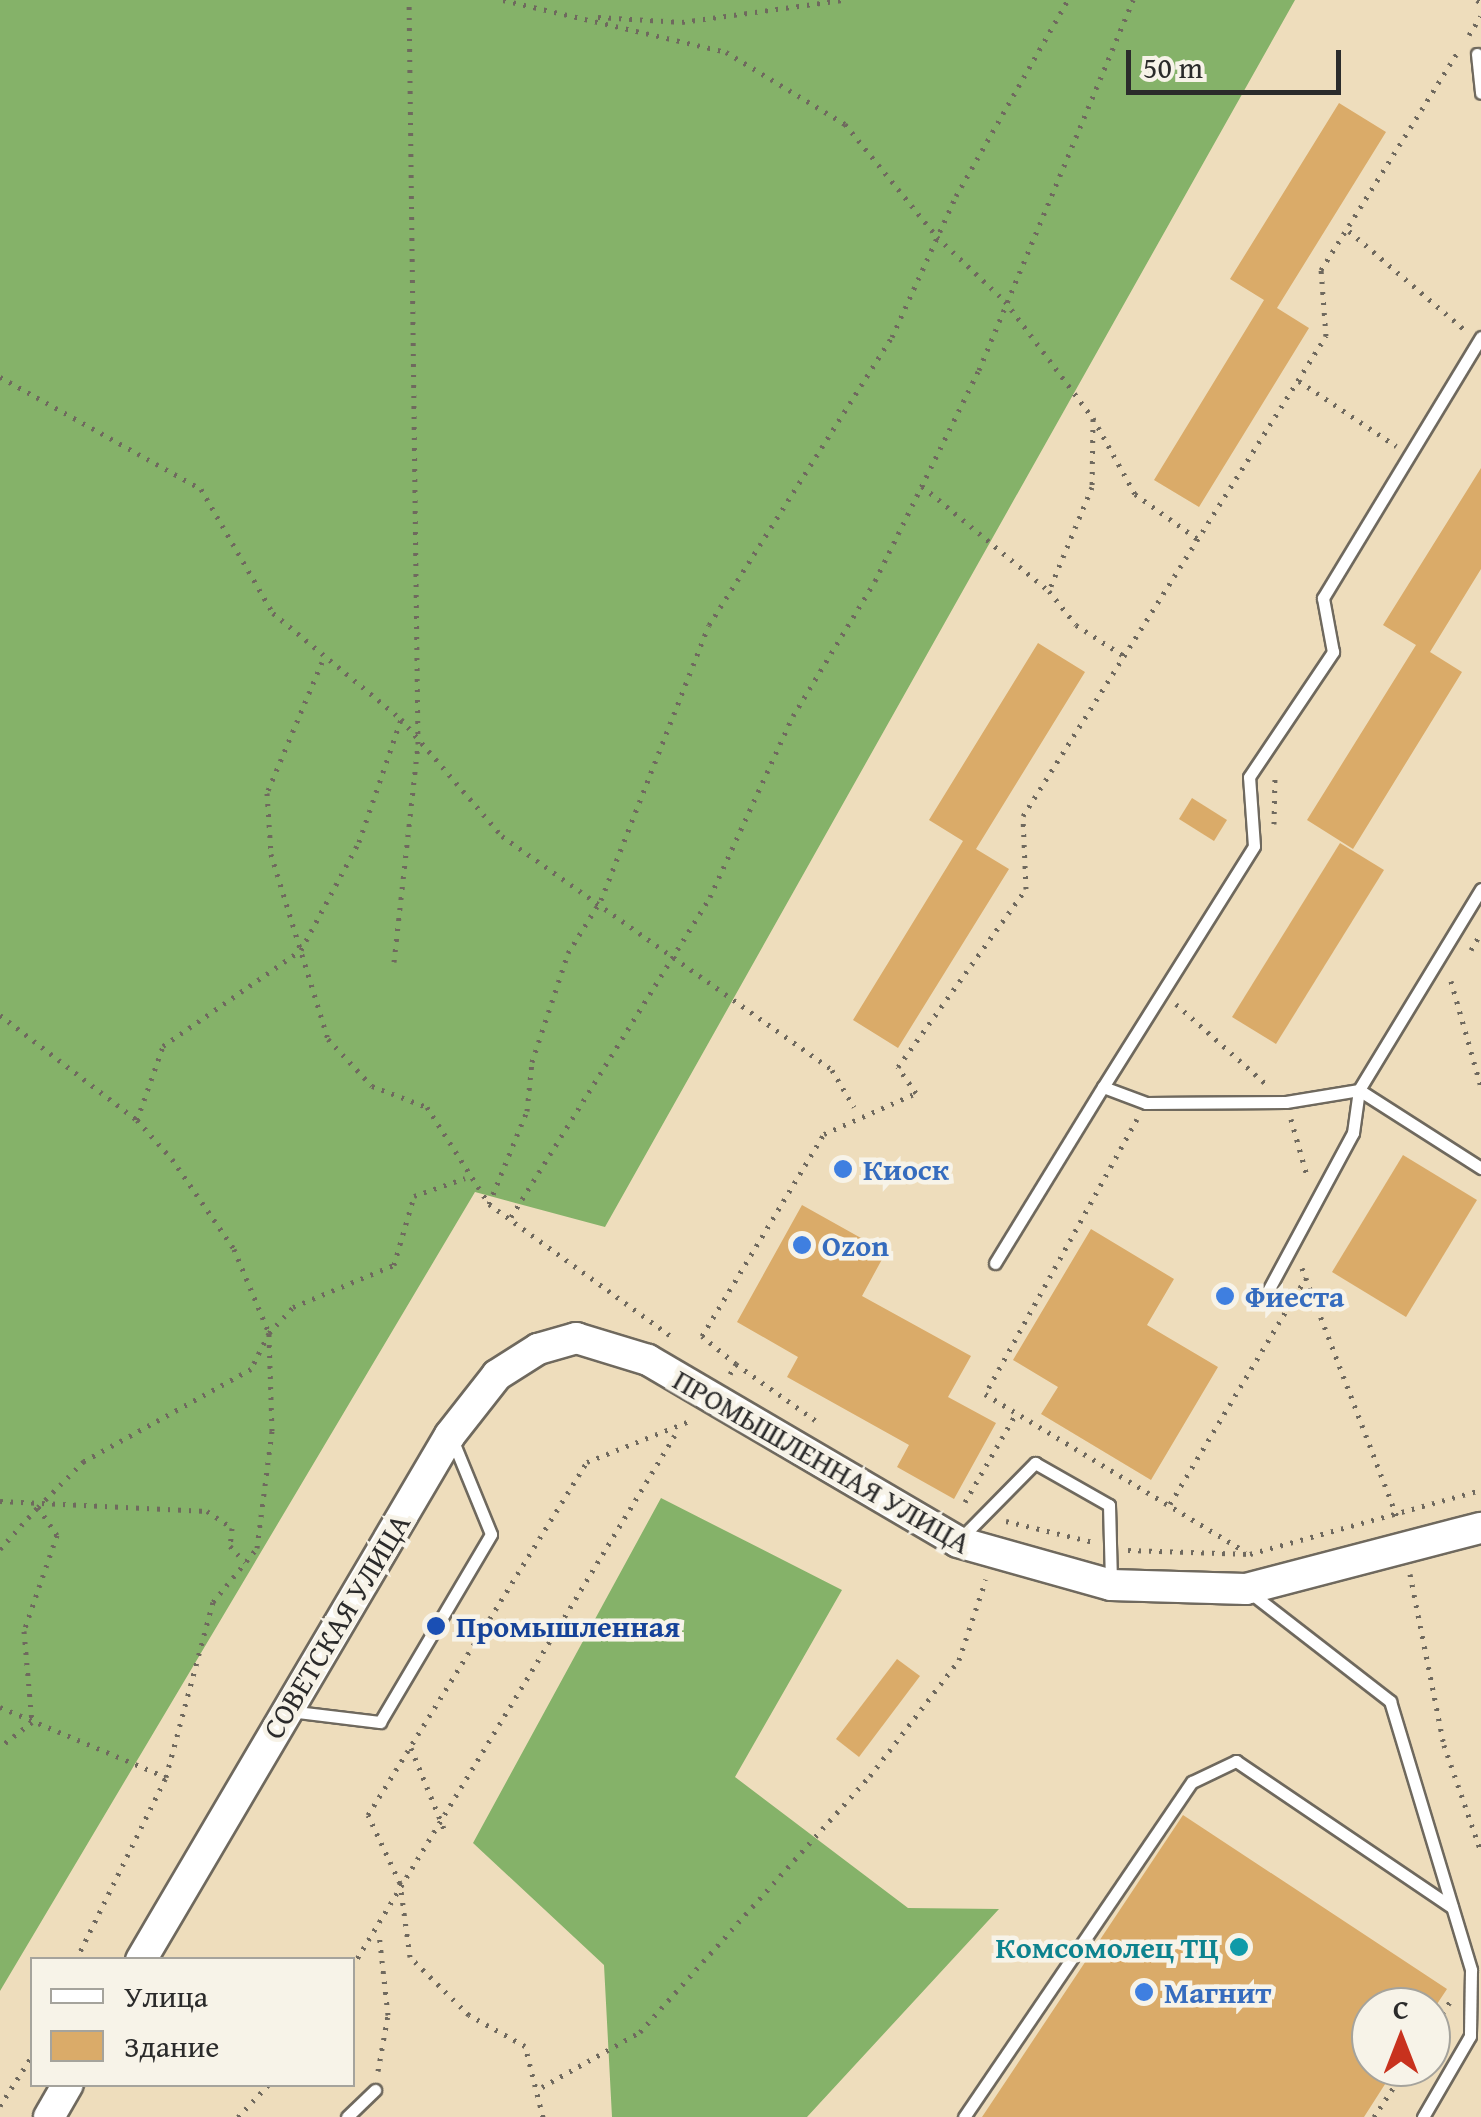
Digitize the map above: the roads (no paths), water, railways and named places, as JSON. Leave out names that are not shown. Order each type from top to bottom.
[{"type":"street","name":"ПРОМЫШЛЕННАЯ УЛИЦА","points":[[576,1338],[648,1360],[958,1542],[994,1558],[1112,1585],[1246,1589],[1481,1528]]},
{"type":"street","name":"СОВЕТСКАЯ УЛИЦА","points":[[142,1957],[450,1434],[497,1375],[576,1338]]},
{"type":"street","points":[[49,2117],[66,2087]]},
{"type":"lane","points":[[1477,54],[1481,93]]},
{"type":"lane","points":[[994,1263],[1254,846],[1249,777],[1333,652],[1323,598],[1406,453],[1480,339]]},
{"type":"lane","points":[[1263,1300],[1352,1132],[1359,1090],[1481,889]]},
{"type":"lane","points":[[1103,1088],[1146,1103],[1286,1102],[1359,1090],[1481,1168]]},
{"type":"lane","points":[[285,1711],[380,1722],[490,1534],[450,1434]]},
{"type":"lane","points":[[958,1542],[978,1514],[1035,1463],[1110,1506],[1112,1585]]},
{"type":"lane","points":[[1246,1589],[1390,1700],[1471,1970],[1470,2036],[1423,2117]]},
{"type":"lane","points":[[964,2117],[1192,1782],[1236,1762],[1452,1907]]},
{"type":"lane","points":[[346,2117],[375,2090]]},
{"type":"place","name":"Киоск","points":[[843,1169]]},
{"type":"place","name":"Ozon","points":[[802,1245]]},
{"type":"place","name":"Фиеста","points":[[1225,1296]]},
{"type":"place","name":"Промышленная","points":[[436,1626]]},
{"type":"place","name":"Комсомолец ТЦ","points":[[1239,1947]]},
{"type":"place","name":"Магнит","points":[[1144,1992]]}]
